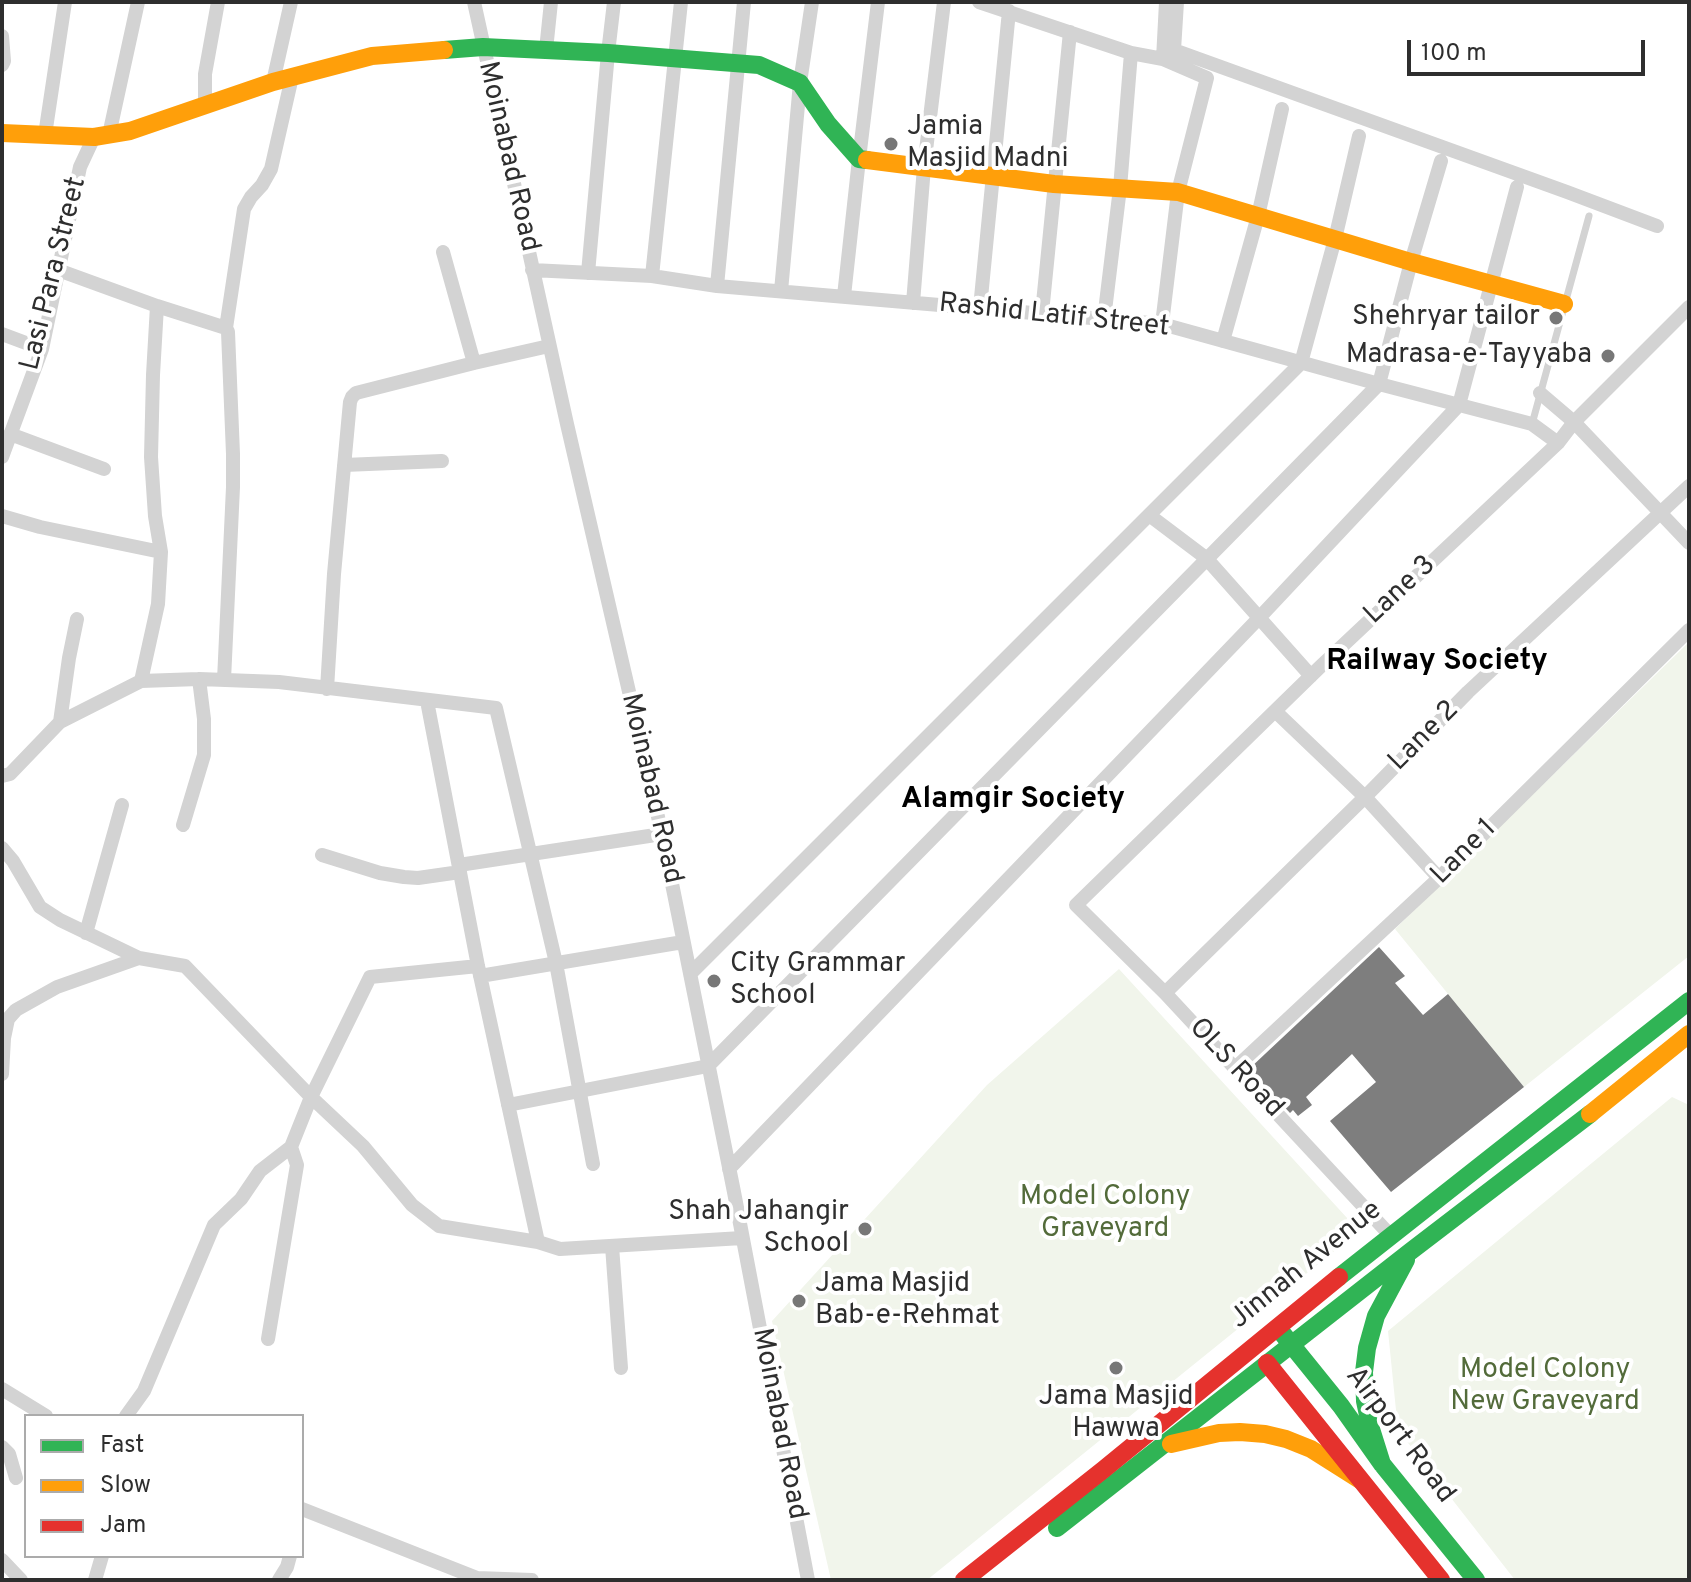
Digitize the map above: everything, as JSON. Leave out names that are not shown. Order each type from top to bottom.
[{"type":"main road","points":[[2,133],[102,136],[130,131],[282,79],[372,56],[483,47],[759,65],[800,83],[828,124],[859,159],[1054,184],[1178,192],[1564,304]]},
{"type":"main road","name":"Jinnah Avenue","points":[[964,1580],[1390,1235],[1689,1001]]},
{"type":"main road","name":"Jinnah Avenue","points":[[991,1580],[1605,1103],[1689,1034]]},
{"type":"main road","points":[[1382,1464],[1365,1401],[1367,1348],[1376,1316],[1411,1251]]},
{"type":"main road","name":"Airport Road","points":[[1277,1327],[1476,1580]]},
{"type":"main road","name":"Airport Road","points":[[1267,1363],[1441,1580]]},
{"type":"main road","points":[[1158,1448],[1219,1433],[1265,1434],[1311,1449],[1360,1480]]},
{"type":"street","points":[[45,135],[65,2]]},
{"type":"street","name":"Lasi Para Street","points":[[2,457],[42,349],[80,167],[102,136],[138,2]]},
{"type":"street","points":[[205,105],[205,74],[218,2]]},
{"type":"street","points":[[224,680],[233,465],[226,328],[244,209],[271,169],[291,2]]},
{"type":"street","name":"Moinabad Road","points":[[474,2],[549,346],[662,834],[808,1580]]},
{"type":"street","points":[[546,50],[551,2]]},
{"type":"street","points":[[588,273],[614,2]]},
{"type":"street","points":[[652,276],[681,2]]},
{"type":"street","points":[[717,286],[744,2]]},
{"type":"street","points":[[781,291],[800,83],[812,2]]},
{"type":"street","points":[[844,296],[878,2]]},
{"type":"street","points":[[913,303],[924,167],[944,2]]},
{"type":"street","points":[[979,2],[1131,53],[1163,59],[1207,78],[1178,192],[1162,324]]},
{"type":"street","points":[[1163,59],[1166,2]]},
{"type":"street","points":[[1177,2],[1174,50],[1657,226]]},
{"type":"street","points":[[980,308],[1009,11]]},
{"type":"street","points":[[1042,313],[1070,32]]},
{"type":"street","points":[[2,36],[2,65]]},
{"type":"street","points":[[1104,319],[1120,188],[1131,53]]},
{"type":"street","points":[[1223,341],[1258,216],[1282,109]]},
{"type":"street","points":[[690,974],[1301,363],[1359,136]]},
{"type":"street","points":[[508,1105],[708,1066],[1379,384],[1441,161]]},
{"type":"street","points":[[729,1169],[1259,618],[1459,405],[1517,187]]},
{"type":"street","points":[[443,252],[474,363]]},
{"type":"street","points":[[58,270],[226,328]]},
{"type":"street","name":"Rashid Latif Street","points":[[532,270],[652,276],[717,286],[1162,324],[1532,424],[1558,443]]},
{"type":"street","points":[[141,681],[158,604],[161,552],[151,457],[157,306]]},
{"type":"street","name":"Lane 3","points":[[1076,905],[1311,676],[1558,443],[1574,422],[1689,307]]},
{"type":"street","points":[[2,334],[42,349]]},
{"type":"street","points":[[327,689],[352,397],[356,393],[549,346]]},
{"type":"street","points":[[1540,393],[1574,422],[1689,543]]},
{"type":"street","points":[[10,434],[104,469]]},
{"type":"street","points":[[344,465],[442,461]]},
{"type":"street","name":"Lane 2","points":[[1165,993],[1468,692],[1689,486]]},
{"type":"street","points":[[1149,515],[1206,558],[1311,676]]},
{"type":"street","points":[[2,516],[161,552]]},
{"type":"street","points":[[60,722],[77,619]]},
{"type":"street","name":"Lane 1","points":[[1234,1069],[1439,878],[1689,630]]},
{"type":"street","points":[[183,825],[204,755],[199,679]]},
{"type":"street","points":[[2,776],[10,774],[60,722],[141,681],[199,679],[279,682],[496,708],[556,963],[593,1164]]},
{"type":"street","points":[[427,701],[479,971],[538,1242]]},
{"type":"street","points":[[1275,711],[1365,797],[1439,878]]},
{"type":"street","points":[[86,933],[122,805]]},
{"type":"street","points":[[322,855],[380,873],[418,878],[530,853],[662,834]]},
{"type":"street","points":[[2,848],[40,907],[60,920],[139,958],[185,966],[311,1097],[363,1146],[412,1205],[439,1226],[538,1242],[560,1249],[742,1238]]},
{"type":"street","name":"OLS Road","points":[[1076,905],[1165,993],[1390,1235]]},
{"type":"street","points":[[127,1414],[144,1391],[214,1225],[241,1199],[260,1171],[291,1147],[311,1097],[370,977],[556,963],[683,942]]},
{"type":"street","points":[[2,1074],[3,1038],[8,1019],[16,1010],[57,987],[139,958]]},
{"type":"street","points":[[268,1339],[297,1165],[291,1147]]},
{"type":"street","points":[[612,1246],[621,1368]]},
{"type":"street","points":[[2,1389],[43,1414]]},
{"type":"street","points":[[2,1447],[13,1461],[16,1478]]},
{"type":"street","points":[[304,1510],[477,1578],[532,1580]]},
{"type":"street","points":[[95,1580],[101,1558]]},
{"type":"street","points":[[279,1580],[289,1558]]},
{"type":"street","points":[[2,1560],[21,1580]]},
{"type":"lane","points":[[1532,424],[1589,216]]},
{"type":"green space","points":[[1689,642],[1689,956],[1524,1087],[1395,929]]},
{"type":"green space","name":"Model Colony Graveyard","points":[[1119,969],[1359,1231],[927,1580],[831,1580],[772,1321],[987,1085]]},
{"type":"green space","name":"Model Colony New Graveyard","points":[[1672,1097],[1689,1105],[1689,1580],[1515,1580],[1398,1430],[1388,1331]]},
{"type":"building","points":[[1379,947],[1405,976],[1395,983],[1423,1015],[1448,994],[1524,1087],[1391,1192],[1330,1121],[1376,1082],[1352,1054],[1306,1097],[1312,1105],[1298,1116],[1293,1110],[1290,1113],[1249,1069]]},
{"type":"traffic: fast","points":[[444,50],[483,47],[759,65],[800,83],[828,124],[859,159],[867,160]]},
{"type":"traffic: fast","points":[[1339,1277],[1689,1001]]},
{"type":"traffic: fast","points":[[1057,1528],[1590,1114]]},
{"type":"traffic: fast","points":[[1382,1464],[1365,1401],[1364,1372],[1376,1316],[1406,1260]]},
{"type":"traffic: fast","points":[[1282,1333],[1476,1580]]},
{"type":"traffic: slow","points":[[2,133],[94,137],[130,131],[273,82],[372,56],[444,50]]},
{"type":"traffic: slow","points":[[867,160],[1054,184],[1178,192],[1564,304]]},
{"type":"traffic: slow","points":[[1590,1114],[1689,1034]]},
{"type":"traffic: slow","points":[[1171,1444],[1219,1433],[1265,1434],[1311,1449],[1360,1480]]},
{"type":"traffic: jam","points":[[964,1580],[1339,1277]]},
{"type":"traffic: jam","points":[[1267,1363],[1441,1580]]},
{"type":"place","name":"Jamia Masjid Madni","points":[[891,144]]},
{"type":"place","name":"Shehryar tailor","points":[[1556,318]]},
{"type":"place","name":"Madrasa-e-Tayyaba","points":[[1608,356]]},
{"type":"place","name":"City Grammar School","points":[[714,981]]},
{"type":"place","name":"Shah Jahangir School","points":[[865,1229]]},
{"type":"place","name":"Jama Masjid Bab-e-Rehmat","points":[[799,1301]]},
{"type":"place","name":"Jama Masjid Hawwa","points":[[1116,1368]]},
{"type":"district","name":"Railway Society","points":[[1437,663]]},
{"type":"district","name":"Alamgir Society","points":[[1013,801]]}]
